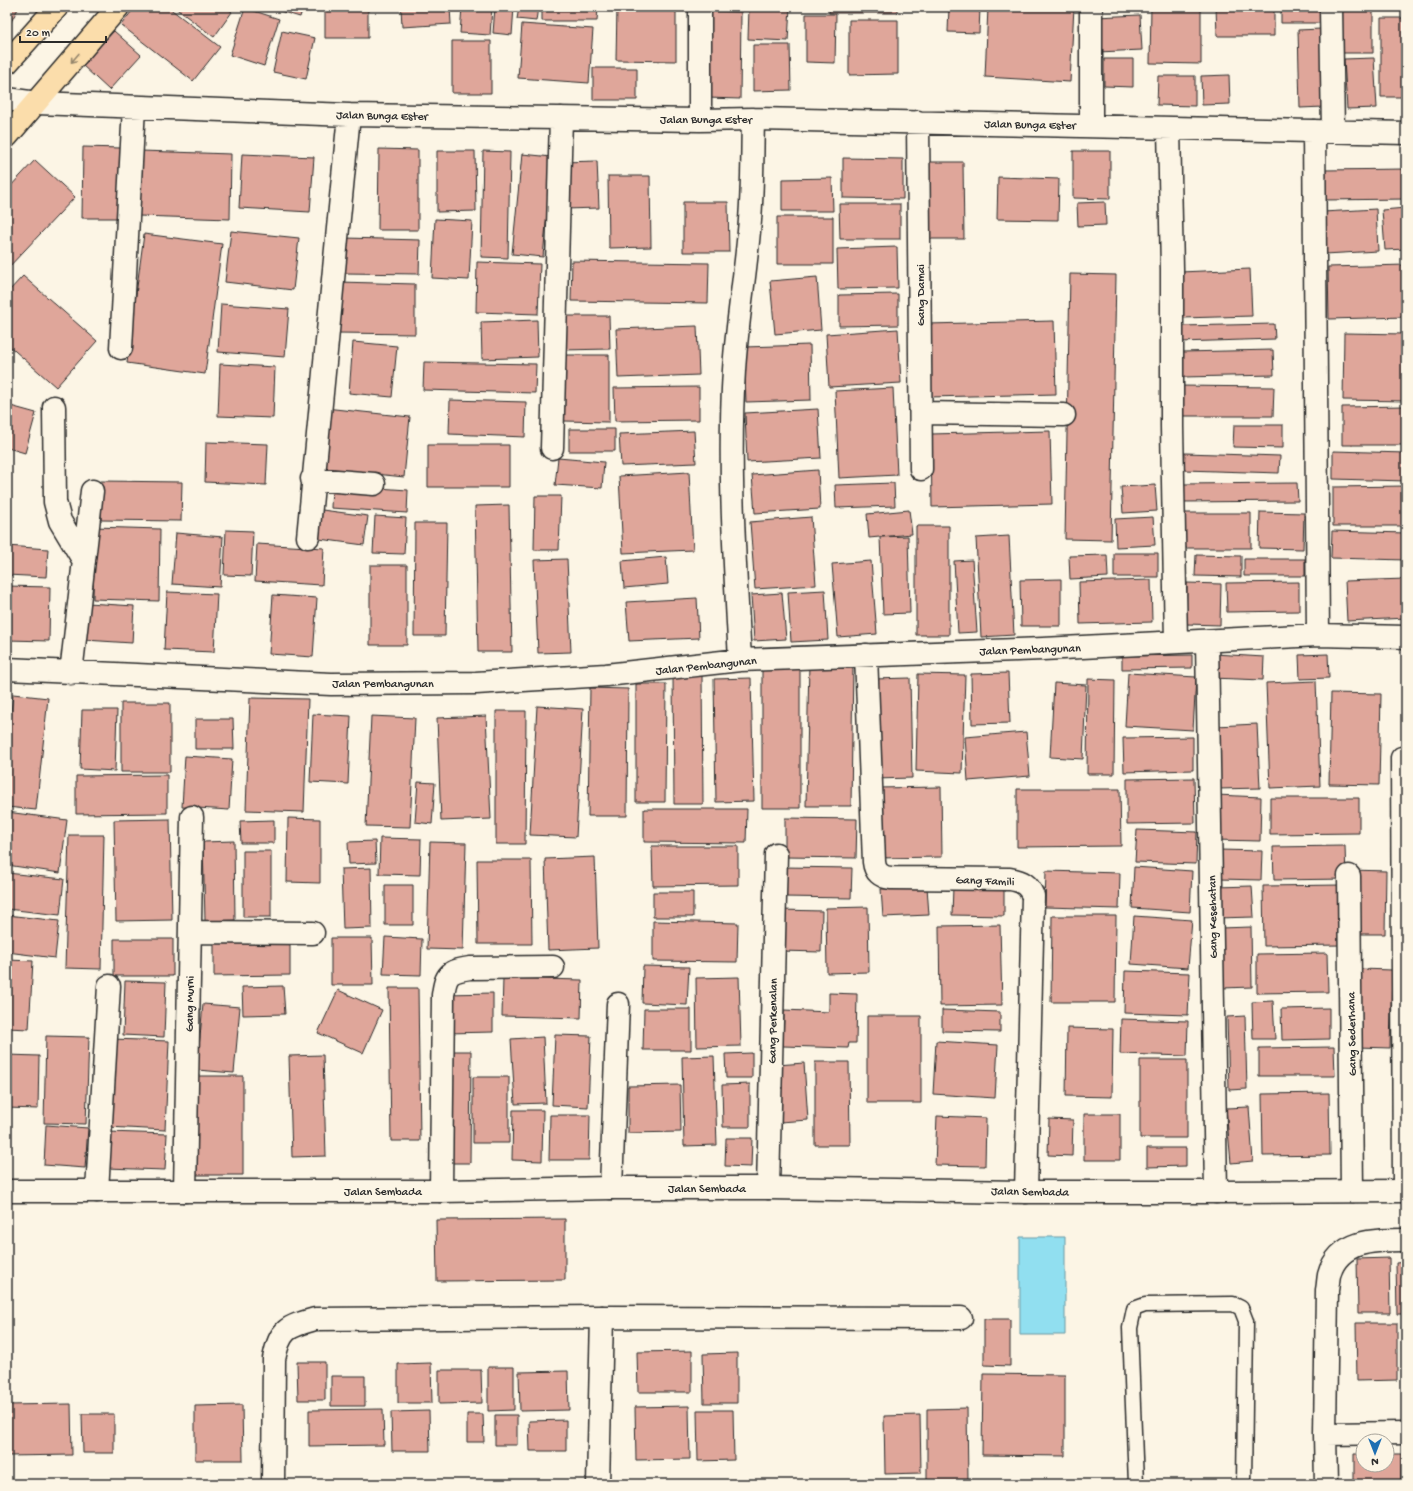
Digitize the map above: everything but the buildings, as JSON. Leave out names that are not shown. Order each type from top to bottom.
[{"type":"main road","points":[[7,63],[57,7]]},
{"type":"main road","points":[[7,136],[37,103],[118,7]]},
{"type":"street","points":[[700,7],[700,120]]},
{"type":"street","points":[[1091,7],[1091,126]]},
{"type":"street","points":[[1318,635],[1324,131],[1331,7]]},
{"type":"street","name":"Jalan Bunga Ester","points":[[7,100],[37,103],[348,115],[700,120],[753,119],[1406,133]]},
{"type":"street","points":[[121,348],[134,107]]},
{"type":"street","points":[[308,537],[312,479],[348,115]]},
{"type":"street","points":[[552,448],[561,118]]},
{"type":"street","points":[[740,660],[733,508],[732,420],[736,339],[752,199],[753,119]]},
{"type":"street","name":"Gang Damai","points":[[918,122],[921,468]]},
{"type":"street","points":[[1169,128],[1176,642]]},
{"type":"street","points":[[54,408],[54,502],[60,521],[84,561]]},
{"type":"street","points":[[921,413],[1064,415]]},
{"type":"street","points":[[312,479],[374,484]]},
{"type":"street","points":[[71,673],[92,491]]},
{"type":"street","name":"Jalan Pembangunan","points":[[7,669],[331,684],[476,683],[606,676],[740,660],[1043,649],[1318,635],[1406,637]]},
{"type":"street","name":"Gang Kesehatan","points":[[1207,641],[1216,1192]]},
{"type":"street","name":"Gang Famili","points":[[866,655],[874,862],[876,870],[883,876],[891,878],[1010,879],[1020,881],[1026,885],[1033,896],[1026,1192]]},
{"type":"street","points":[[1402,758],[1405,1191]]},
{"type":"street","name":"Gang Murni","points":[[185,1191],[192,816]]},
{"type":"street","name":"Gang Perkenalan","points":[[768,1188],[776,854]]},
{"type":"street","name":"Gang Sederhana","points":[[1350,876],[1352,1191]]},
{"type":"street","points":[[190,932],[313,932]]},
{"type":"street","points":[[441,1191],[443,995],[446,978],[450,972],[470,968],[553,967]]},
{"type":"street","points":[[97,1191],[109,986]]},
{"type":"street","points":[[611,1188],[618,1004]]},
{"type":"street","name":"Jalan Sembada","points":[[7,1191],[441,1191],[611,1188],[768,1188],[1026,1192],[1405,1191]]},
{"type":"street","points":[[1326,1484],[1325,1434],[1327,1290],[1329,1275],[1336,1261],[1347,1249],[1358,1244],[1370,1241],[1406,1240]]},
{"type":"street","points":[[598,1484],[602,1318]]},
{"type":"street","points":[[273,1484],[274,1359],[277,1343],[286,1330],[315,1319],[961,1318]]},
{"type":"street","points":[[1325,1434],[1406,1433]]},
{"type":"lane","points":[[1136,1484],[1130,1328],[1134,1309],[1145,1305],[1233,1304],[1240,1308],[1246,1321],[1244,1484]]},
{"type":"water","points":[[1020,1237],[1065,1237],[1065,1335],[1020,1335]]}]
